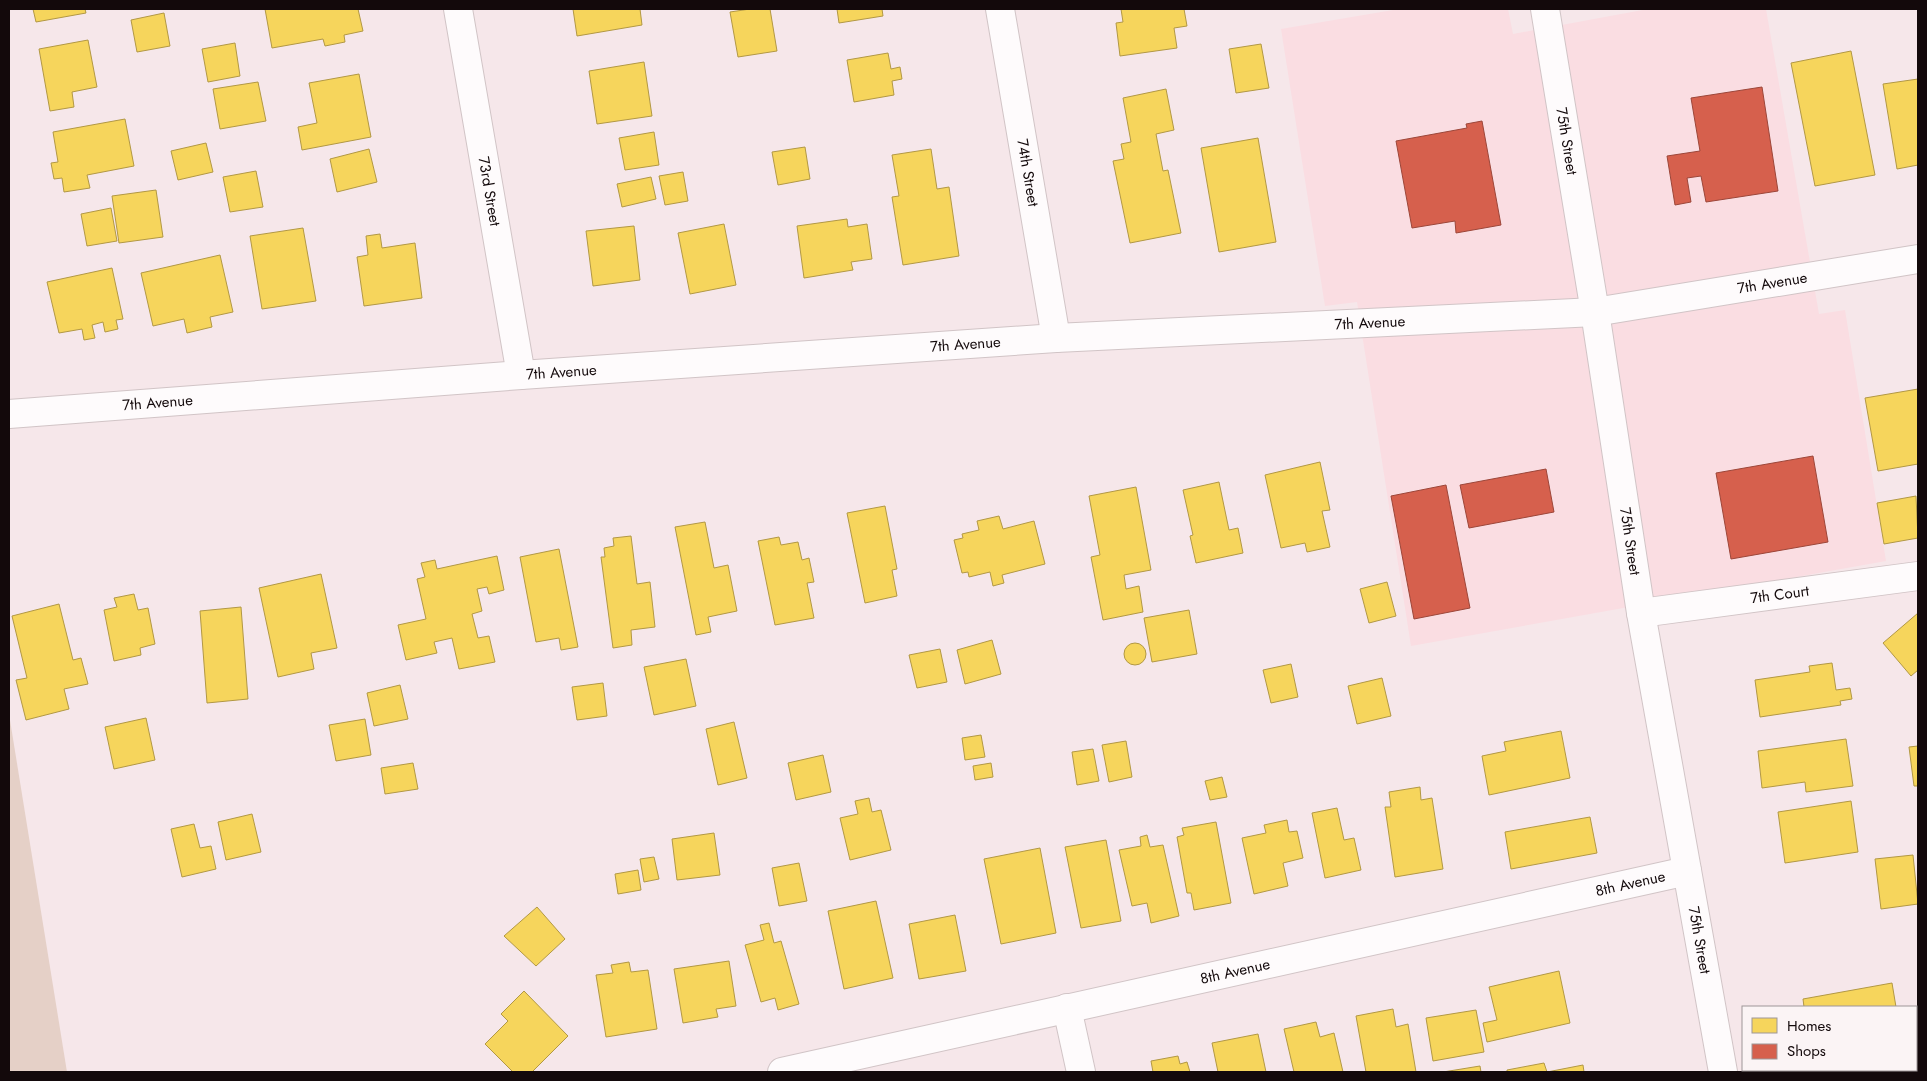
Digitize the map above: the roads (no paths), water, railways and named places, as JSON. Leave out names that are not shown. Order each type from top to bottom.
[{"type":"street","name":"73rd Street","points":[[458,9],[521,375]]},
{"type":"street","name":"74th Street","points":[[1000,9],[1056,338]]},
{"type":"street","name":"75th Street","points":[[1544,9],[1595,312],[1642,613],[1723,1072]]},
{"type":"street","name":"7th Avenue","points":[[9,414],[521,375],[1056,338],[1595,312],[1918,258]]},
{"type":"street","name":"7th Court","points":[[1642,613],[1918,576]]},
{"type":"street","name":"8th Avenue","points":[[782,1072],[1687,871]]},
{"type":"street","points":[[1067,1008],[1081,1072]]}]
